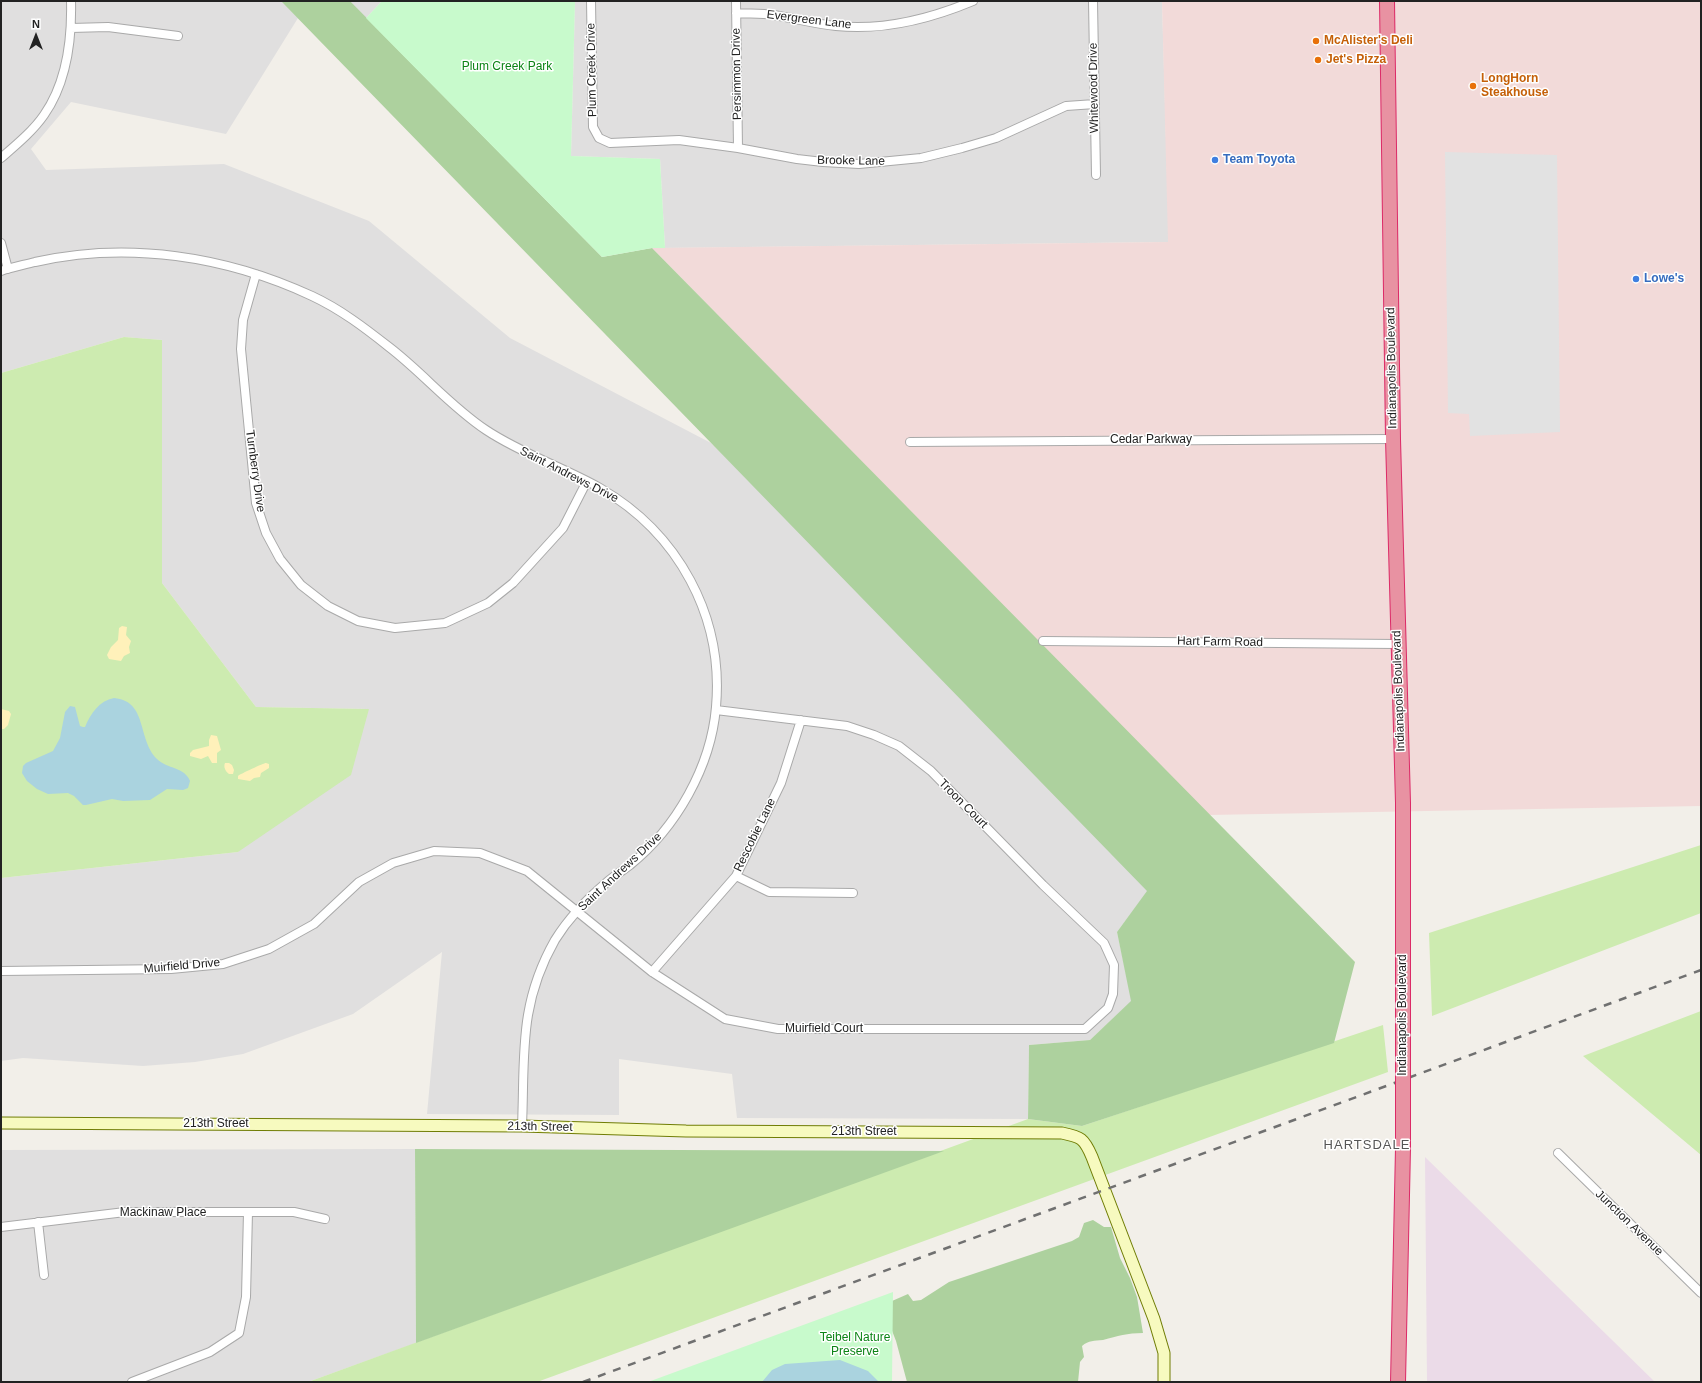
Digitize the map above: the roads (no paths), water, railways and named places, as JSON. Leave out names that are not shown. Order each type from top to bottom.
[{"type":"highway","name":"Indianapolis Boulevard","points":[[1387,1],[1393,439],[1403,803],[1403,1148],[1398,1382]]},
{"type":"street","points":[[1,158],[44,116],[53,100],[68,57],[71,28],[71,1]]},
{"type":"street","name":"Plum Creek Drive","points":[[591,1],[593,127],[599,138]]},
{"type":"street","name":"Persimmon Drive","points":[[736,1],[738,148]]},
{"type":"street","name":"Evergreen Lane","points":[[736,13],[772,15],[837,26],[874,26],[909,22],[930,17],[973,1]]},
{"type":"street","name":"Whitewood Drive","points":[[1093,1],[1096,175]]},
{"type":"street","points":[[71,28],[108,27],[178,36]]},
{"type":"street","name":"Brooke Lane","points":[[599,138],[610,142],[679,140],[823,162],[858,164],[921,158],[956,150],[996,138],[1066,106],[1095,104]]},
{"type":"street","points":[[1,243],[4,270]]},
{"type":"street","name":"Saint Andrews Drive","points":[[4,270],[84,253],[149,253],[186,257],[222,264],[256,274],[315,297],[352,320],[392,349],[443,396],[486,430],[535,458],[587,481],[624,503],[648,523],[668,547],[687,574],[698,596],[712,640],[717,685],[716,710],[709,745],[695,782],[678,812],[658,840],[632,864],[607,882],[578,911],[557,937],[547,957],[537,979],[530,1003],[525,1030],[522,1126]]},
{"type":"street","name":"Turnberry Drive","points":[[256,274],[243,320],[241,349],[256,502],[266,533],[280,560],[301,585],[328,606],[358,621],[395,628],[445,623],[488,603],[513,583],[563,528],[587,481]]},
{"type":"street","name":"Cedar Parkway","points":[[910,442],[1393,439]]},
{"type":"street","name":"Hart Farm Road","points":[[1043,641],[1398,644]]},
{"type":"street","name":"Troon Court","points":[[716,710],[847,726],[874,735],[899,746],[931,771],[1043,885],[1104,944],[1114,965],[1113,994],[1108,1008],[1101,1013]]},
{"type":"street","name":"Rescobie Lane","points":[[652,972],[736,876],[781,783],[801,720]]},
{"type":"street","name":"Muirfield Drive","points":[[1,971],[171,969],[223,964],[270,949],[314,924],[359,882],[393,863],[434,851],[480,853],[527,871],[578,911]]},
{"type":"street","points":[[736,876],[769,892],[853,893]]},
{"type":"street","name":"Muirfield Court","points":[[578,911],[652,972],[726,1019],[778,1029],[1085,1029],[1101,1013]]},
{"type":"street","name":"213th Street","points":[[1,1123],[522,1126],[694,1131],[1062,1133],[1079,1137],[1088,1147],[1154,1319],[1164,1353],[1164,1382]]},
{"type":"street","name":"Junction Avenue","points":[[1558,1152],[1701,1293]]},
{"type":"street","name":"Mackinaw Place","points":[[1,1227],[125,1212],[294,1212],[325,1220]]},
{"type":"street","points":[[132,1382],[210,1352],[239,1333],[246,1297],[248,1212]]},
{"type":"street","points":[[38,1222],[44,1275]]},
{"type":"water","points":[[114,698],[125,701],[132,706],[141,722],[151,751],[161,762],[188,776],[190,781],[188,788],[183,790],[167,789],[150,800],[123,801],[112,799],[83,805],[74,796],[68,793],[48,794],[37,789],[27,781],[22,773],[23,766],[26,763],[53,751],[60,738],[65,712],[70,706],[75,707],[80,726],[85,727],[96,708],[104,702]]},
{"type":"water","points":[[840,1360],[868,1371],[879,1382],[762,1382],[772,1370],[785,1364]]},
{"type":"railway","points":[[583,1382],[1701,970]]},
{"type":"place","name":"McAlister's Deli","points":[[1316,41]]},
{"type":"place","name":"Jet's Pizza","points":[[1318,60]]},
{"type":"place","name":"LongHorn Steakhouse","points":[[1473,86]]},
{"type":"place","name":"Team Toyota","points":[[1215,160]]},
{"type":"place","name":"Lowe's","points":[[1636,279]]},
{"type":"district","name":"HARTSDALE","points":[[1367,1145]]},
{"type":"park label","name":"Plum Creek Park","points":[[507,67]]},
{"type":"park label","name":"Teibel Nature Preserve","points":[[855,1345]]}]
